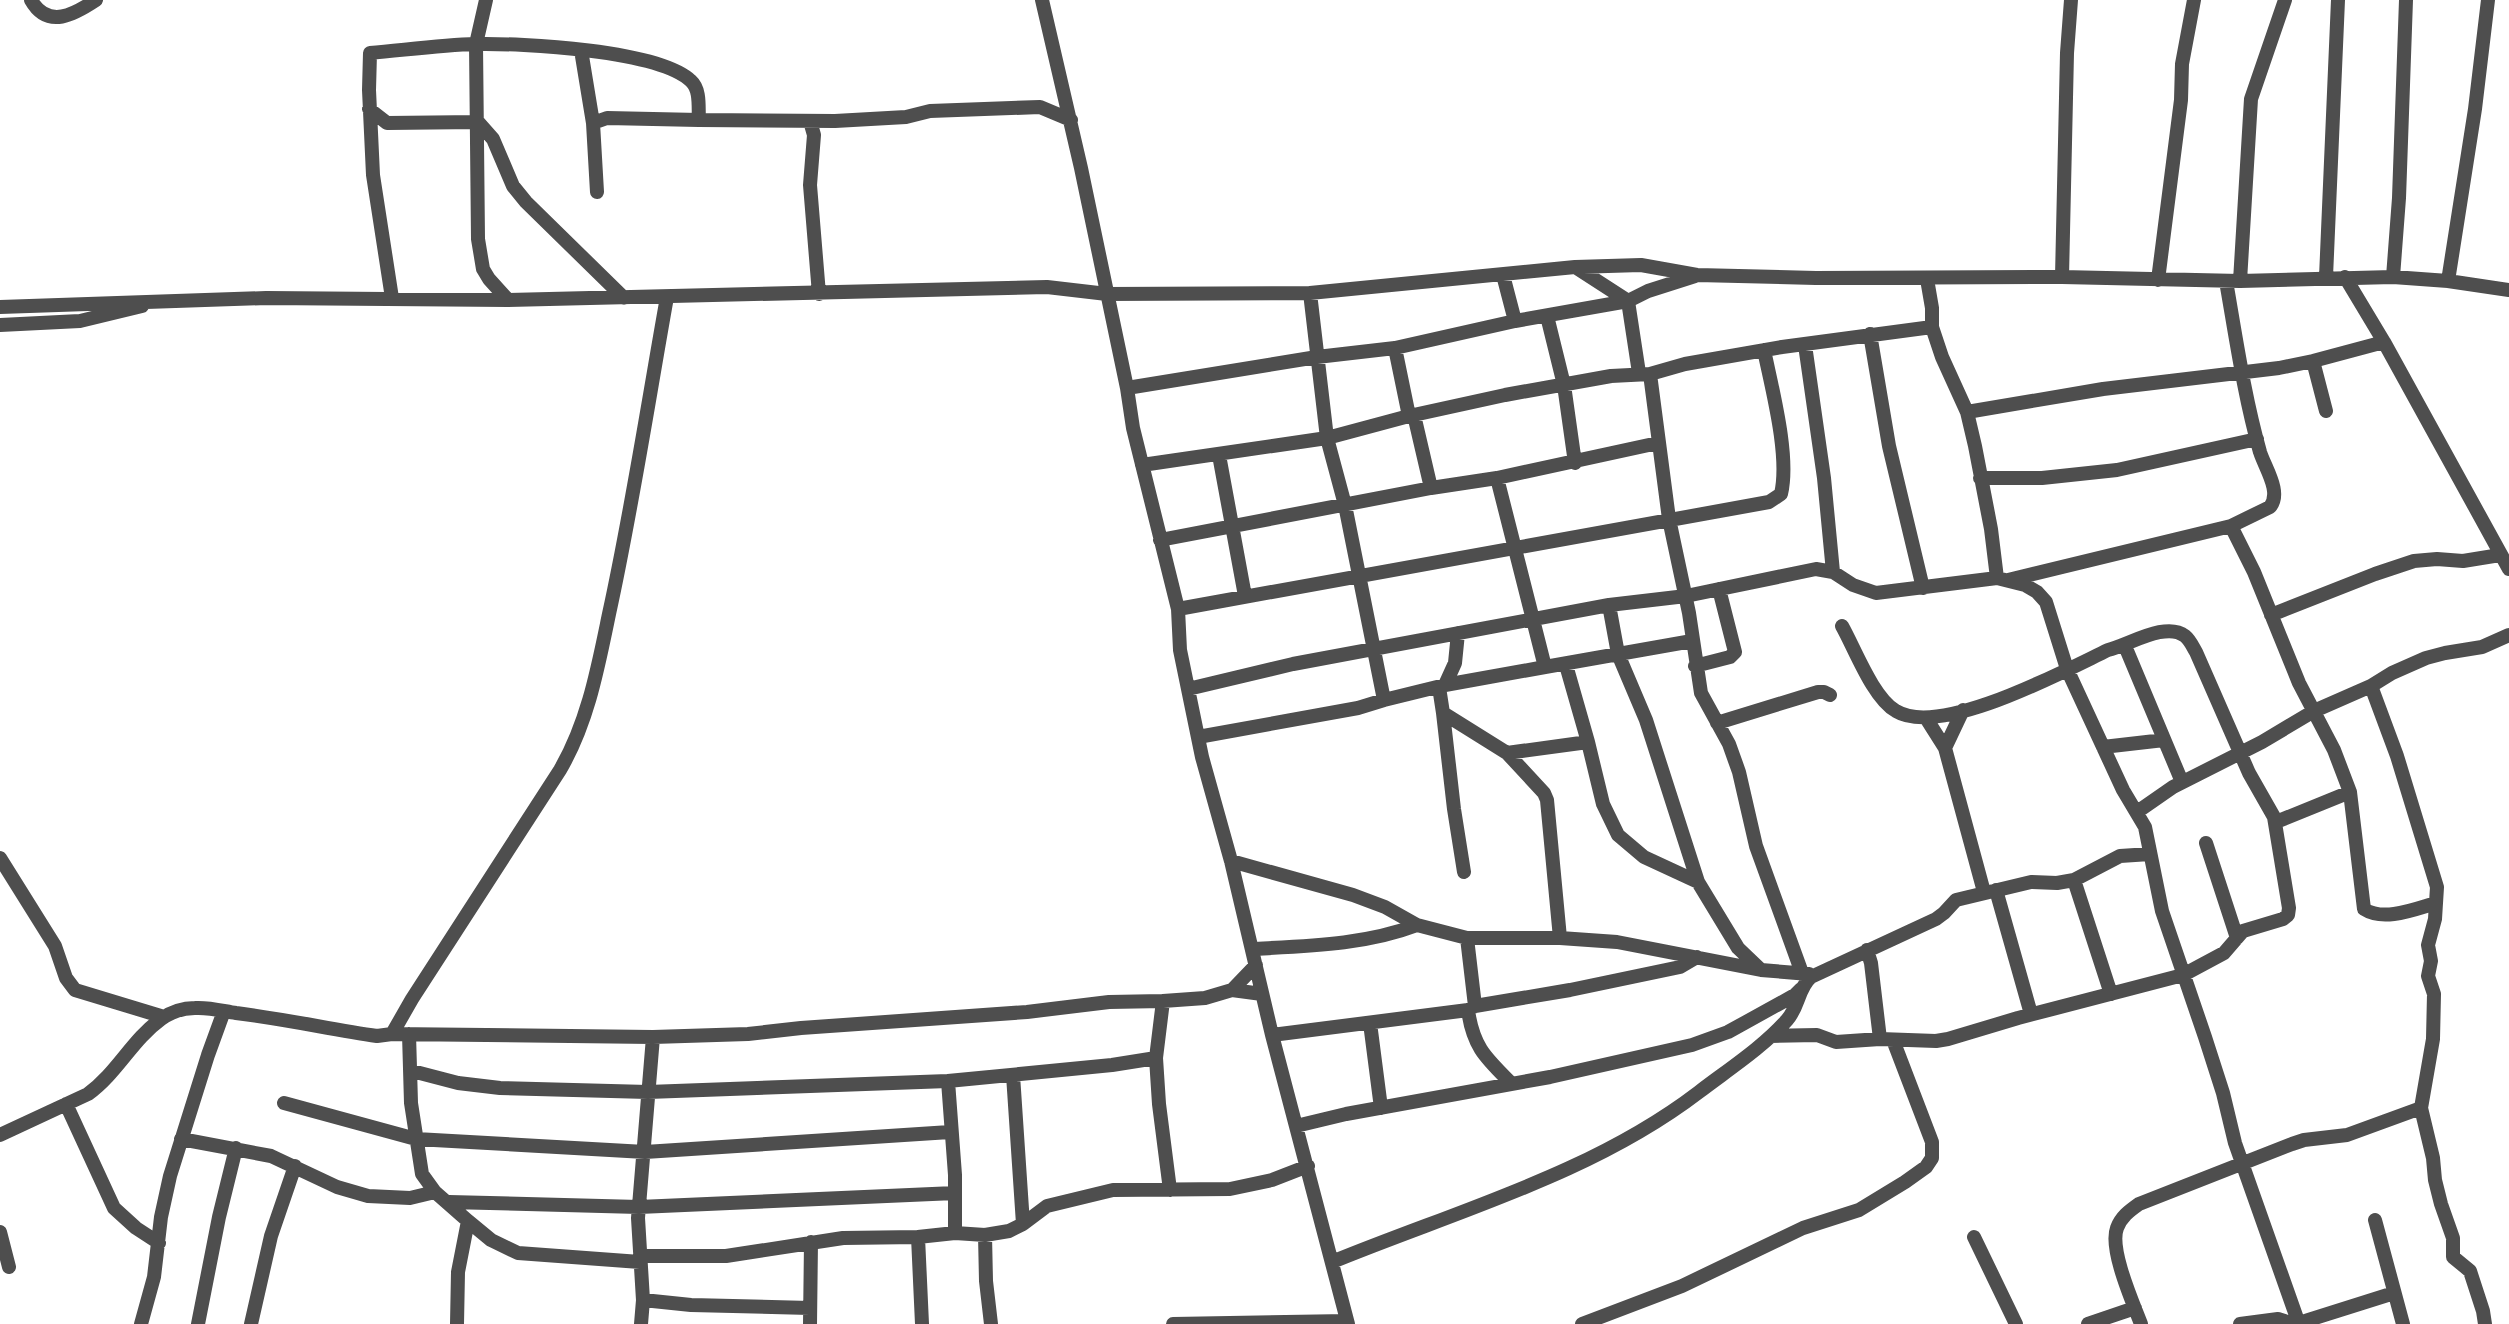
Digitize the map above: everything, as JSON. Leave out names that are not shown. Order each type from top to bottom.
[{"type":"street","points":[[31,0],[35,8],[54,17],[64,17],[77,12],[96,0]]},
{"type":"street","points":[[486,0],[476,44],[478,239],[483,269],[508,300]]},
{"type":"street","points":[[1042,0],[1071,120],[1127,388],[1133,428],[1178,609],[1180,650],[1198,737],[1231,861],[1272,1035],[1348,1322],[1173,1324]]},
{"type":"street","points":[[2062,277],[2067,53],[2071,0]]},
{"type":"street","points":[[2158,280],[2181,100],[2182,64],[2194,0]]},
{"type":"street","points":[[1188,689],[1265,670],[1458,633],[1609,605],[1686,596],[1816,569],[1833,572],[1853,585],[1876,594],[2003,579],[2231,526],[2270,507],[2274,502],[2273,488],[2257,439],[2242,373],[2233,281],[2251,99],[2284,0]]},
{"type":"street","points":[[2326,277],[2338,0]]},
{"type":"street","points":[[2393,277],[2399,198],[2406,0]]},
{"type":"street","points":[[2448,281],[2475,109],[2488,0]]},
{"type":"street","points":[[392,298],[373,176],[369,109],[370,53],[476,44],[581,50],[649,60],[693,82],[698,92],[699,120]]},
{"type":"street","points":[[581,50],[593,123],[597,192]]},
{"type":"street","points":[[593,123],[607,118],[810,121],[906,117],[930,111],[1041,107],[1071,120]]},
{"type":"street","points":[[369,109],[387,123],[478,122],[493,139],[513,186],[526,202],[624,298]]},
{"type":"street","points":[[810,121],[814,135],[810,185],[819,294]]},
{"type":"street","points":[[0,307],[155,301],[392,298],[508,300],[1047,287],[1107,294],[1310,293],[1575,267],[1641,265],[1697,275],[1927,279],[2062,277],[2233,281],[2393,277],[2448,281],[2509,290]]},
{"type":"street","points":[[1641,265],[1648,291]]},
{"type":"street","points":[[1575,267],[1628,301],[1645,373],[1669,519],[1686,596],[1695,666],[1701,693],[1729,744],[1739,772],[1756,846],[1802,973]]},
{"type":"street","points":[[1503,275],[1515,321]]},
{"type":"street","points":[[1127,388],[1317,357],[1395,348],[1515,321],[1628,301],[1648,291],[1697,275]]},
{"type":"street","points":[[2345,277],[2384,342],[2509,569]]},
{"type":"street","points":[[1927,279],[1932,308],[1932,327],[1942,357],[1967,412],[2003,579]]},
{"type":"street","points":[[1310,293],[1327,438],[1345,505],[1384,700]]},
{"type":"street","points":[[392,1034],[429,972],[572,751],[588,704],[623,555],[668,297]]},
{"type":"street","points":[[0,325],[80,321],[125,312],[155,301]]},
{"type":"street","points":[[1547,316],[1564,385],[1575,463]]},
{"type":"street","points":[[1142,465],[1327,438],[1412,416],[1564,385],[1645,373],[1764,350],[1932,327]]},
{"type":"street","points":[[1870,334],[1889,446],[1923,588]]},
{"type":"street","points":[[1967,412],[2103,389],[2195,376],[2242,373],[2313,362],[2384,342]]},
{"type":"street","points":[[1805,345],[1824,478],[1833,572]]},
{"type":"street","points":[[1395,348],[1431,488]]},
{"type":"street","points":[[1178,609],[1769,502],[1781,494],[1784,484],[1779,424],[1764,350]]},
{"type":"street","points":[[2313,362],[2326,411]]},
{"type":"street","points":[[1980,478],[2064,477],[2117,470],[2257,439]]},
{"type":"street","points":[[1160,540],[1575,463],[1658,443]]},
{"type":"street","points":[[1220,455],[1245,596]]},
{"type":"street","points":[[1497,478],[1545,667]]},
{"type":"street","points":[[2231,526],[2299,683],[2334,750],[2350,792],[2364,909],[2370,913],[2385,915],[2436,903]]},
{"type":"street","points":[[2271,615],[2414,561],[2437,559],[2463,561],[2500,555]]},
{"type":"street","points":[[2003,579],[2025,585],[2037,592],[2046,602],[2067,669],[2122,790],[2145,827],[2162,911],[2212,1060],[2242,1163],[2298,1324]]},
{"type":"street","points":[[1695,666],[1730,657],[1735,652],[1719,589]]},
{"type":"street","points":[[1609,605],[1618,654],[1646,720],[1698,882],[1738,948],[1761,970]]},
{"type":"street","points":[[1771,1036],[1816,1035],[1836,1042],[1948,1039],[2031,1014],[2183,975],[2224,953],[2246,930],[2276,922],[2288,915],[2288,899],[2276,822],[2239,753],[2214,689],[2187,638],[2178,632],[2166,631],[2149,634],[2125,646],[2108,650],[2011,695],[1963,710],[1926,718],[1905,716],[1880,697],[1842,626]]},
{"type":"street","points":[[1458,633],[1455,663],[1442,686],[1454,809],[1464,872]]},
{"type":"street","points":[[2137,812],[2182,782],[2281,732],[2314,711],[2371,686],[2392,673],[2426,658],[2482,647],[2509,635]]},
{"type":"street","points":[[1198,737],[1347,710],[1442,686],[1692,641]]},
{"type":"street","points":[[2125,646],[2182,782]]},
{"type":"street","points":[[1566,665],[1603,804],[1618,835],[1644,857],[1698,882]]},
{"type":"street","points":[[2371,686],[2397,756],[2437,885],[2428,945],[2431,961],[2428,972],[2434,994],[2433,1039],[2421,1108],[2433,1158],[2440,1204],[2453,1238],[2453,1257],[2470,1271],[2485,1324]]},
{"type":"street","points":[[1717,723],[1818,692],[1830,695]]},
{"type":"street","points":[[1945,748],[1963,710]]},
{"type":"street","points":[[1443,713],[1507,753],[1544,793],[1547,800],[1560,938]]},
{"type":"street","points":[[1926,718],[1945,748],[2031,1014]]},
{"type":"street","points":[[2103,747],[2164,740]]},
{"type":"street","points":[[1507,753],[1588,742]]},
{"type":"street","points":[[2276,822],[2350,792]]},
{"type":"street","points":[[2206,843],[2236,938]]},
{"type":"street","points":[[1296,1126],[1635,1059],[1711,1039],[1742,1025],[1795,995],[1807,981],[1817,975],[1936,919],[1944,914],[1956,900],[2031,882],[2057,883],[2074,880],[2120,856],[2150,854]]},
{"type":"street","points":[[0,858],[55,946],[66,978],[75,990],[164,1017]]},
{"type":"street","points":[[1231,861],[1353,895],[1385,907],[1417,925],[1467,938],[1560,938],[1629,944],[1761,970],[1817,975]]},
{"type":"street","points":[[2074,880],[2111,994]]},
{"type":"street","points":[[1252,949],[1347,942],[1389,934],[1417,925]]},
{"type":"street","points":[[1467,938],[1470,1030],[1478,1049],[1511,1083]]},
{"type":"street","points":[[1582,1324],[1682,1286],[1803,1228],[1859,1210],[1926,1167],[1932,1158],[1932,1142],[1887,1040],[1867,950]]},
{"type":"street","points":[[1272,1035],[1471,1008],[1570,990],[1680,967],[1697,957]]},
{"type":"street","points":[[1232,990],[1256,965]]},
{"type":"street","points":[[1332,1262],[1533,1183],[1607,1149],[1657,1122],[1771,1036],[1794,1011],[1801,989]]},
{"type":"street","points":[[0,1135],[98,1087],[114,1072],[144,1034],[164,1017],[189,1008],[280,1018],[377,1036],[409,1034],[653,1037],[748,1034],[812,1027],[1027,1012],[1109,1002],[1205,998],[1232,990],[1262,994]]},
{"type":"street","points":[[1163,1001],[1156,1058],[1159,1104],[1170,1190]]},
{"type":"street","points":[[141,1324],[153,1277],[164,1200],[181,1139],[224,1011]]},
{"type":"street","points":[[1370,1023],[1381,1108]]},
{"type":"street","points":[[409,1034],[412,1071],[411,1103],[422,1174],[435,1192],[491,1240],[518,1253],[640,1259],[732,1255],[856,1237],[918,1237],[955,1233],[985,1235],[1009,1231],[1023,1224],[1047,1206],[1118,1189],[1170,1190],[1242,1187],[1272,1180],[1308,1166]]},
{"type":"street","points":[[641,1324],[643,1300],[638,1226],[653,1037]]},
{"type":"street","points":[[412,1071],[458,1083],[500,1088],[648,1092],[948,1081],[1156,1058]]},
{"type":"street","points":[[1013,1075],[1023,1224]]},
{"type":"street","points":[[948,1081],[955,1193],[955,1233]]},
{"type":"street","points":[[284,1102],[416,1139],[645,1152],[950,1132]]},
{"type":"street","points":[[66,1104],[114,1208],[129,1223],[159,1243]]},
{"type":"street","points":[[2141,1324],[2115,1239],[2121,1219],[2139,1204],[2304,1140],[2358,1132],[2421,1108]]},
{"type":"street","points":[[181,1139],[271,1156],[338,1187],[368,1196],[410,1198],[435,1192]]},
{"type":"street","points":[[198,1324],[219,1217],[236,1148]]},
{"type":"street","points":[[250,1324],[271,1236],[295,1166]]},
{"type":"street","points":[[449,1202],[639,1207],[955,1193]]},
{"type":"street","points":[[2375,1220],[2403,1324]]},
{"type":"street","points":[[457,1324],[458,1272],[468,1221]]},
{"type":"street","points":[[0,1232],[9,1267]]},
{"type":"street","points":[[985,1235],[991,1324]]},
{"type":"street","points":[[918,1237],[922,1324]]},
{"type":"street","points":[[1974,1237],[2016,1324]]},
{"type":"street","points":[[810,1324],[811,1242]]},
{"type":"street","points":[[2240,1324],[2269,1319],[2298,1324],[2394,1293]]},
{"type":"street","points":[[643,1300],[690,1305],[810,1308]]},
{"type":"street","points":[[2088,1324],[2135,1308]]}]
